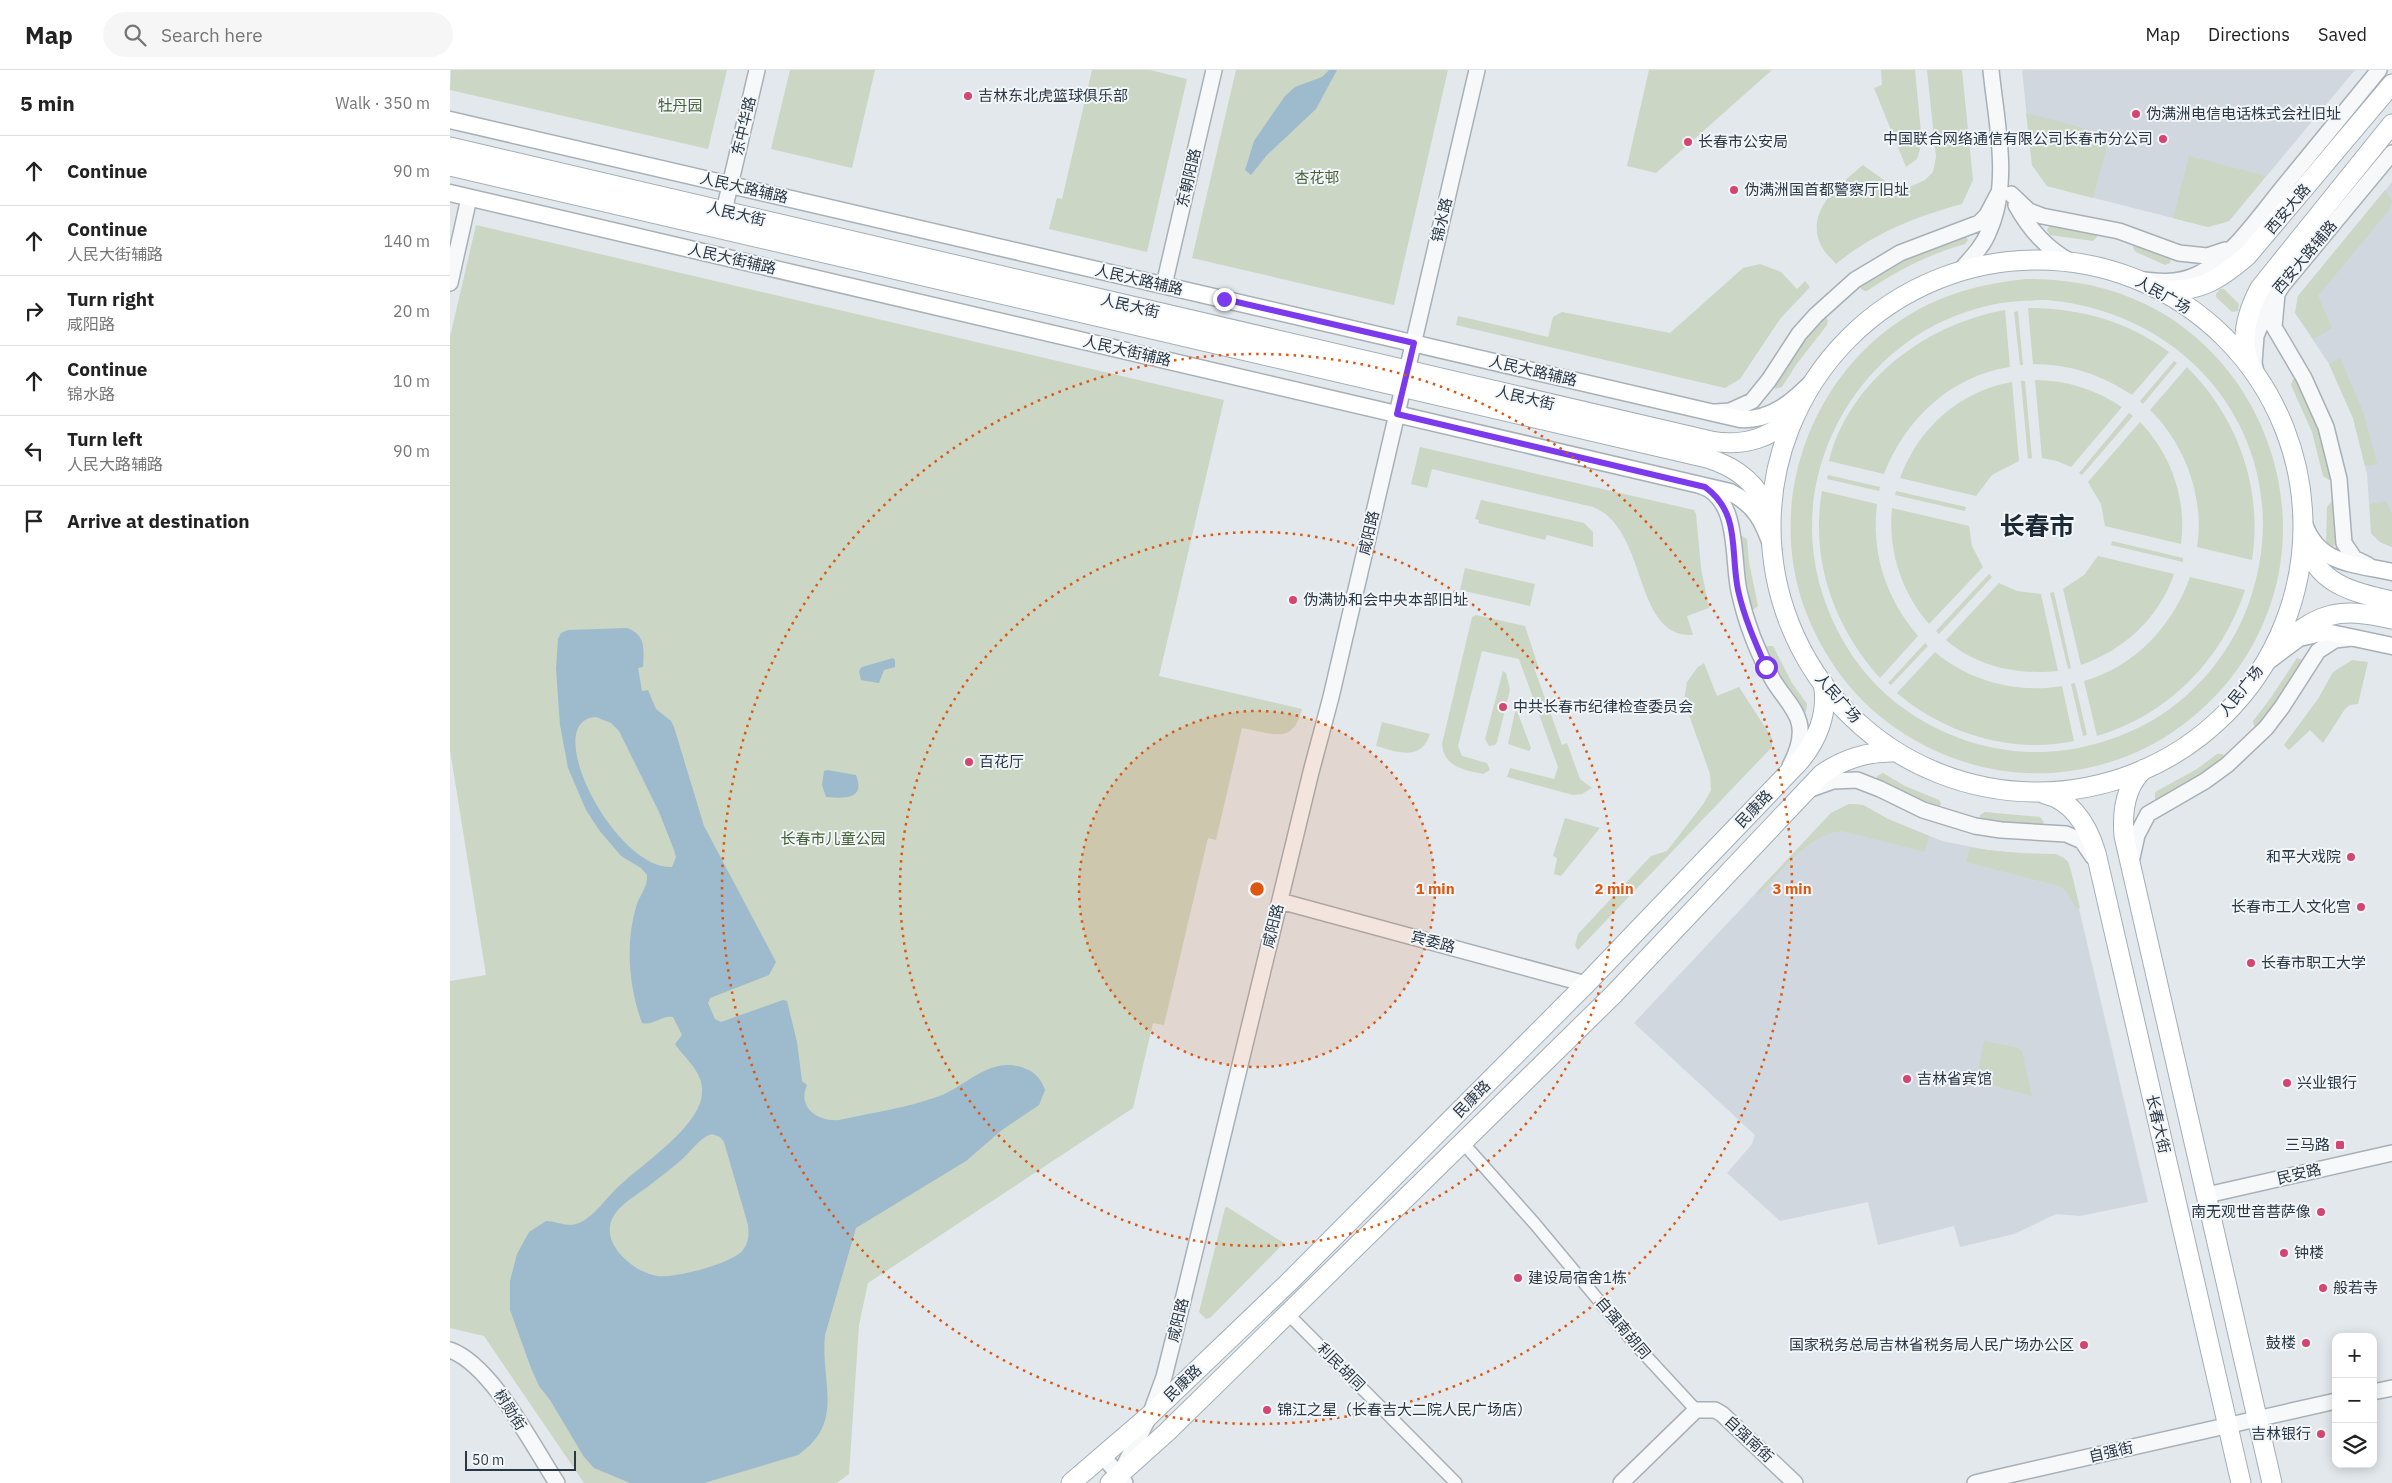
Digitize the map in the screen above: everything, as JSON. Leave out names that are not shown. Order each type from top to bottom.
[{"type":"main road","name":"西安大路","points":[[2157,288],[2175,291],[2201,287],[2248,256],[2392,84]]},
{"type":"main road","name":"人民大路辅路","points":[[450,120],[1740,419],[1752,420],[1766,416],[1793,400],[1816,378]]},
{"type":"main road","name":"西安大路","points":[[2254,373],[2245,349],[2245,332],[2252,303],[2260,288],[2392,124]]},
{"type":"main road","name":"人民大街","points":[[450,147],[724,211],[1406,379],[1719,462],[1736,471],[1755,487],[1768,509],[1772,524]]},
{"type":"main road","name":"人民大街","points":[[450,166],[1406,379],[1724,444],[1744,443],[1769,434],[1780,428],[1800,406]]},
{"type":"main road","name":"人民大街辅路","points":[[450,193],[1730,492],[1751,506],[1765,526],[1773,550]]},
{"type":"main road","name":"人民广场","points":[[2048,260],[2071,262],[2115,271],[2157,288],[2195,312],[2229,342],[2254,373],[2273,404],[2288,440],[2299,485],[2302,524],[2297,578],[2292,601],[2266,660],[2241,696],[2220,719],[2183,748],[2145,769],[2098,785],[2068,790],[2036,792],[2006,790],[1960,781],[1938,773],[1896,752],[1858,723],[1823,683],[1801,649],[1791,627],[1777,582],[1772,524],[1774,488],[1785,442],[1800,406],[1816,378],[1845,342],[1879,312],[1918,288],[1959,272],[2011,261],[2048,260]]},
{"type":"main road","points":[[2302,524],[2311,541],[2327,555],[2386,571]]},
{"type":"main road","points":[[2302,524],[2313,563],[2330,580],[2353,590],[2392,601]]},
{"type":"main road","points":[[2266,660],[2294,634],[2332,615],[2351,612],[2392,619]]},
{"type":"main road","points":[[2266,660],[2299,638],[2312,634],[2337,633],[2392,646]]},
{"type":"main road","name":"民康路","points":[[1071,1483],[1150,1415],[1288,1282],[1586,984],[1804,757],[1815,740],[1824,706],[1823,683]]},
{"type":"main road","name":"民康路","points":[[1118,1480],[1614,994],[1822,774],[1846,760],[1876,752],[1896,752]]},
{"type":"main road","name":"长春大街","points":[[2145,769],[2131,786],[2123,814],[2124,836],[2259,1418],[2272,1483]]},
{"type":"main road","name":"长春大街","points":[[2036,792],[2056,797],[2074,811],[2088,830],[2099,870],[2241,1483]]},
{"type":"street","name":"东中华路","points":[[724,211],[757,70]]},
{"type":"street","name":"东朝阳路","points":[[1164,285],[1214,70]]},
{"type":"street","name":"锦水路","points":[[1406,379],[1477,70]]},
{"type":"street","points":[[1991,70],[2005,194],[2034,234],[2057,254],[2071,262]]},
{"type":"street","points":[[2136,279],[2168,282],[2183,280],[2209,268],[2235,244],[2379,70]]},
{"type":"street","name":"西安大路辅路","points":[[2254,373],[2256,336],[2265,309],[2285,281],[2392,153]]},
{"type":"street","points":[[2005,194],[2029,211],[2042,216],[2119,231],[2191,256],[2207,256],[2222,253],[2235,244]]},
{"type":"street","points":[[1959,272],[1982,244],[2005,194]]},
{"type":"street","points":[[1708,412],[1730,411],[1752,402],[1799,334],[1835,297],[1870,271],[1900,253],[1980,222],[2005,194]]},
{"type":"street","points":[[450,283],[469,198]]},
{"type":"street","points":[[2285,281],[2276,294],[2274,326],[2304,378],[2326,427],[2338,479],[2344,544],[2354,558],[2386,571]]},
{"type":"street","name":"咸阳路","points":[[1118,1480],[1150,1415],[1164,1377],[1331,697],[1406,379]]},
{"type":"street","points":[[1692,484],[1705,487],[1715,494],[1728,513],[1731,524],[1738,590],[1746,617],[1766,667],[1799,723],[1799,745],[1784,777]]},
{"type":"street","points":[[2130,866],[2137,835],[2148,814],[2205,781],[2247,748],[2282,708],[2318,651],[2335,640],[2362,638]]},
{"type":"street","points":[[1804,792],[1833,780],[1857,780],[1874,786],[1923,810],[1975,826],[2010,831],[2066,834],[2082,842],[2099,870]]},
{"type":"street","name":"宾委路","points":[[1280,901],[1586,984]]},
{"type":"street","name":"自强南胡同","points":[[1463,1143],[1514,1202],[1536,1224],[1635,1344],[1696,1410]]},
{"type":"street","name":"民安路","points":[[2207,1195],[2392,1153]]},
{"type":"street","name":"利民胡同","points":[[1288,1315],[1456,1483]]},
{"type":"street","name":"树勋街","points":[[450,1350],[471,1361],[492,1383],[557,1483]]},
{"type":"street","points":[[2377,1391],[2392,1388]]},
{"type":"street","name":"自强街","points":[[2000,1480],[2332,1402]]},
{"type":"street","points":[[1621,1483],[1696,1410]]},
{"type":"street","name":"自强南街","points":[[1696,1410],[1715,1410],[1722,1414],[1795,1483]]},
{"type":"street","points":[[1103,1456],[1118,1480]]},
{"type":"street","points":[[1975,1483],[2000,1480]]},
{"type":"shaded area","name":"中国联合网络通信有限公司长春市分公司","points":[[2022,70],[2355,70],[2229,221],[2208,227],[2047,186],[2032,165]]},
{"type":"shaded area","points":[[2392,182],[2392,547],[2380,542],[2371,533],[2367,474],[2353,418],[2329,364],[2295,313],[2298,296]]},
{"type":"shaded area","name":"吉林省宾馆","points":[[1849,804],[1863,805],[1888,819],[1942,841],[1998,852],[2056,854],[2068,862],[2148,1202],[2080,1216],[2056,1214],[2014,1234],[1960,1247],[1954,1226],[1878,1245],[1868,1202],[1780,1221],[1727,1173],[1752,1144],[1755,1135],[1634,1023],[1831,813]]},
{"type":"green space","name":"牡丹园","points":[[451,70],[727,70],[708,149],[450,90]]},
{"type":"green space","points":[[790,70],[875,70],[852,168],[771,149]]},
{"type":"green space","points":[[1092,70],[1150,70],[1187,79],[1147,252],[1049,229],[1057,198],[1062,199]]},
{"type":"green space","name":"杏花邨","points":[[1236,70],[1448,70],[1394,305],[1192,258]]},
{"type":"green space","points":[[1649,70],[1772,70],[1656,173],[1627,166]]},
{"type":"green space","points":[[1881,70],[1915,70],[1922,143],[1917,159],[1906,167],[1874,88],[1882,85]]},
{"type":"green space","points":[[1927,70],[1962,70],[1973,180],[1962,204],[1928,214],[1896,227],[1850,253],[1836,264],[1823,249],[1818,236],[1817,224],[1820,212],[1826,201],[1843,182],[1863,165],[1895,188],[1903,190],[1925,180],[1933,172],[1936,157]]},
{"type":"green space","points":[[2026,113],[2110,135],[2093,198],[2047,186],[2032,165]]},
{"type":"green space","points":[[2189,156],[2266,176],[2229,221],[2208,227],[2173,218]]},
{"type":"green space","points":[[2385,190],[2392,201],[2389,210],[2318,296],[2332,328],[2314,339],[2295,313],[2298,296]]},
{"type":"green space","name":"长春市儿童公园","points":[[476,225],[1224,400],[1159,676],[1302,709],[1298,721],[1293,729],[1279,734],[1242,728],[1216,840],[1208,838],[1164,1025],[1153,1023],[1133,1108],[868,1283],[859,1325],[849,1474],[837,1483],[584,1483],[484,1336],[450,1328],[450,981],[486,975],[450,750],[450,337]]},
{"type":"green space","points":[[2050,225],[2097,232],[2097,237],[2093,241],[2050,235],[2047,230]]},
{"type":"green space","points":[[1965,235],[1968,240],[1965,244],[1914,263],[1867,291],[1859,287],[1859,284],[1901,257]]},
{"type":"green space","points":[[2135,243],[2171,257],[2170,263],[2165,265],[2136,252],[2133,248]]},
{"type":"green space","points":[[1760,264],[1781,272],[1797,289],[1805,281],[1810,287],[1780,319],[1740,379],[1725,388],[1456,325],[1458,316],[1548,337],[1553,317],[1562,312],[1670,333],[1743,268]]},
{"type":"green space","points":[[2027,279],[2058,280],[2103,288],[2147,305],[2187,330],[2221,362],[2248,400],[2268,442],[2279,486],[2283,532],[2278,579],[2263,624],[2248,654],[2218,693],[2194,716],[2152,745],[2103,764],[2051,773],[2010,772],[1970,764],[1914,740],[1881,717],[1853,690],[1820,643],[1804,607],[1794,566],[1791,525],[1795,483],[1805,443],[1823,405],[1846,370],[1875,340],[1923,307],[1966,290]],"holes":[[[2047,300],[2101,311],[2150,332],[2191,362],[2224,399],[2248,443],[2261,493],[2262,545],[2250,600],[2234,636],[2212,669],[2185,697],[2153,720],[2109,740],[2079,748],[2031,752],[1983,746],[1938,729],[1893,701],[1865,672],[1842,639],[1825,602],[1819,582],[1812,539],[1814,496],[1824,455],[1841,417],[1865,382],[1895,352],[1929,328],[1969,311],[2017,301]]]},
{"type":"green space","points":[[2220,289],[2224,289],[2239,304],[2238,311],[2232,312],[2216,297]]},
{"type":"green space","points":[[2028,308],[2066,311],[2102,318],[2137,332],[2169,352],[2132,395],[2097,376],[2085,372],[2060,366],[2033,364]]},
{"type":"green space","points":[[2005,310],[2010,367],[1988,372],[1968,380],[1932,404],[1904,436],[1884,474],[1829,461],[1839,432],[1854,406],[1873,382],[1895,361],[1920,343],[1947,328],[1976,317]]},
{"type":"green space","points":[[2018,311],[2023,365],[2020,365],[2014,312]]},
{"type":"green space","points":[[1824,316],[1828,320],[1827,325],[1796,365],[1782,387],[1775,389],[1773,384],[1787,359]]},
{"type":"green space","points":[[2340,358],[2364,414],[2377,464],[2365,466],[2353,418],[2329,364]]},
{"type":"green space","points":[[2174,361],[2177,363],[2143,404],[2140,401]]},
{"type":"green space","points":[[2187,367],[2205,387],[2220,409],[2233,431],[2243,456],[2250,481],[2254,507],[2252,560],[2197,547],[2198,510],[2190,473],[2173,439],[2150,410]]},
{"type":"green space","points":[[2293,379],[2298,379],[2322,428],[2331,479],[2329,480],[2323,476],[2312,432],[2291,385]]},
{"type":"green space","points":[[2035,380],[2047,380],[2081,387],[2122,407],[2071,467],[2057,461],[2042,458]]},
{"type":"green space","points":[[2021,381],[2025,381],[2032,458],[2028,459]]},
{"type":"green space","points":[[2012,382],[2019,461],[1992,475],[1976,496],[1900,478],[1918,444],[1929,428],[1943,415],[1958,403],[1975,394]]},
{"type":"green space","points":[[2129,413],[2133,416],[2082,475],[2079,473]]},
{"type":"green space","points":[[2140,422],[2160,448],[2174,478],[2181,510],[2181,544],[2105,526],[2101,504],[2088,482]]},
{"type":"green space","points":[[1420,447],[1694,510],[1696,514],[1701,568],[1709,608],[1687,616],[1693,635],[1673,631],[1660,619],[1649,602],[1624,537],[1611,519],[1593,507],[1432,469],[1427,488],[1411,484]]},
{"type":"green space","points":[[1828,475],[1880,487],[1879,491],[1827,479]]},
{"type":"green space","points":[[1822,491],[1877,504],[1876,540],[1883,574],[1897,606],[1918,636],[1880,678],[1850,637],[1838,615],[1829,591],[1823,567],[1820,542],[1819,517]]},
{"type":"green space","points":[[1896,491],[1966,507],[1965,511],[1895,495]]},
{"type":"green space","points":[[1481,500],[1584,523],[1593,532],[1593,547],[1547,535],[1545,540],[1478,523],[1479,520],[1475,519]]},
{"type":"green space","points":[[2332,501],[2334,502],[2337,544],[2331,547],[2326,543],[2327,507]]},
{"type":"green space","points":[[2386,501],[2392,514],[2392,547],[2380,542],[2371,533],[2370,504]]},
{"type":"green space","points":[[1892,508],[1969,526],[1972,546],[1983,567],[1929,624],[1911,598],[1898,570],[1892,540]]},
{"type":"green space","points":[[1742,536],[1747,539],[1749,562],[1758,606],[1753,610],[1748,609],[1739,537]]},
{"type":"green space","points":[[2112,541],[2183,558],[2183,562],[2111,545]]},
{"type":"green space","points":[[2098,556],[2174,574],[2159,605],[2138,630],[2112,651],[2081,665],[2063,589],[2084,575]]},
{"type":"green space","points":[[1465,568],[1535,584],[1530,606],[1460,590]]},
{"type":"green space","points":[[1989,574],[1992,577],[1939,634],[1936,631]]},
{"type":"green space","points":[[2190,577],[2245,590],[2235,616],[2222,639],[2207,661],[2169,699],[2123,727],[2097,736],[2084,681],[2120,666],[2150,642],[2173,612],[2183,595]]},
{"type":"green space","points":[[1999,583],[2017,591],[2041,594],[2058,671],[2028,672],[1999,667],[1971,657],[1946,640]]},
{"type":"green space","points":[[2054,592],[2071,668],[2068,669],[2050,593]]},
{"type":"green space","points":[[1476,615],[1525,626],[1538,666],[1534,668],[1562,745],[1567,743],[1580,779],[1592,788],[1582,794],[1573,795],[1507,777],[1510,768],[1554,779],[1558,767],[1519,659],[1482,651],[1458,746],[1462,756],[1487,763],[1490,770],[1483,774],[1469,771],[1456,766],[1447,758],[1442,744],[1472,617]]},
{"type":"green space","points":[[1925,643],[1928,646],[1891,685],[1888,683]]},
{"type":"green space","points":[[1767,646],[1773,646],[1792,683],[1807,704],[1806,712],[1798,711],[1764,649]]},
{"type":"green space","points":[[1935,652],[1963,671],[1995,683],[2028,688],[2062,686],[2074,741],[2027,745],[2003,742],[1958,730],[1936,720],[1897,693]]},
{"type":"green space","points":[[2297,658],[2304,661],[2294,683],[2257,728],[2254,726],[2253,721]]},
{"type":"green space","points":[[2352,660],[2368,662],[2358,704],[2350,705],[2345,709],[2323,743],[2310,730],[2289,750],[2284,745],[2318,699],[2333,672]]},
{"type":"green space","points":[[1704,663],[1717,696],[1739,687],[1772,738],[1772,747],[1578,950],[1575,946],[1578,934],[1651,856],[1667,851],[1704,803],[1711,790],[1710,774],[1684,701],[1687,682],[1697,668]]},
{"type":"green space","points":[[1503,671],[1506,673],[1510,690],[1497,742],[1495,745],[1489,746],[1485,739]]},
{"type":"green space","points":[[2075,683],[2087,735],[2083,736],[2071,684]]},
{"type":"green space","points":[[1517,711],[1531,748],[1529,751],[1508,744],[1515,712]]},
{"type":"green space","points":[[1382,722],[1430,734],[1421,749],[1415,752],[1392,751],[1376,746]]},
{"type":"green space","points":[[2217,754],[2223,754],[2225,760],[2159,801],[2155,799],[2157,791],[2197,769]]},
{"type":"green space","points":[[1883,773],[1905,786],[1939,800],[1941,803],[1939,809],[1877,782],[1877,776]]},
{"type":"green space","points":[[1849,804],[1863,805],[1888,819],[1929,836],[1925,852],[1842,831],[1829,834],[1817,839],[1806,847],[1786,865],[1759,895],[1756,893],[1831,813]]},
{"type":"green space","points":[[1985,812],[2040,817],[2044,822],[2041,828],[1980,821],[1980,815]]},
{"type":"green space","points":[[1565,818],[1600,828],[1561,876],[1554,874],[1557,858],[1553,856]]},
{"type":"green space","points":[[1970,848],[2027,854],[2056,854],[2064,858],[2068,862],[2071,871],[2080,908],[2077,909],[2065,890],[2059,886],[1966,862]]},
{"type":"green space","points":[[1984,1041],[2019,1048],[2022,1051],[2032,1096],[1976,1081]]},
{"type":"green space","points":[[1227,1207],[1284,1243],[1211,1317],[1206,1319],[1199,1312],[1225,1208]]},
{"type":"water","points":[[1329,70],[1337,70],[1316,109],[1267,155],[1251,175],[1245,170],[1254,141],[1285,96],[1295,87],[1322,77]]},
{"type":"water","points":[[627,628],[641,639],[643,667],[638,668],[642,691],[648,690],[656,709],[671,721],[674,727],[704,826],[776,962],[769,975],[710,998],[708,1003],[715,1019],[721,1022],[783,1000],[787,1001],[797,1042],[802,1081],[807,1085],[805,1100],[811,1112],[824,1119],[839,1120],[901,1107],[937,1097],[988,1069],[998,1066],[1009,1065],[1030,1071],[1039,1079],[1045,1090],[1039,1105],[1002,1130],[966,1161],[856,1228],[825,1335],[824,1352],[828,1400],[822,1429],[813,1442],[798,1455],[704,1483],[630,1483],[594,1468],[584,1457],[550,1400],[539,1386],[510,1310],[510,1281],[517,1254],[529,1232],[546,1221],[566,1225],[575,1224],[590,1216],[618,1187],[668,1144],[692,1119],[699,1106],[702,1093],[702,1085],[697,1072],[675,1044],[682,1035],[673,1017],[646,1024],[642,1023],[634,995],[630,966],[630,936],[636,907],[646,884],[647,875],[641,868],[621,856],[599,830],[586,810],[568,768],[560,725],[556,669],[558,639],[561,633],[568,630]],"holes":[[[596,717],[611,723],[619,731],[659,812],[674,850],[676,857],[672,867],[650,862],[628,845],[608,822],[591,794],[580,767],[575,742],[580,724]],[[712,1134],[720,1137],[724,1142],[748,1225],[748,1238],[745,1247],[728,1260],[689,1273],[657,1276],[638,1269],[621,1255],[614,1246],[610,1227],[613,1217],[625,1204],[684,1158],[703,1138]]]},
{"type":"water","points":[[893,658],[895,660],[895,667],[884,670],[879,683],[861,680],[859,671],[862,667]]},
{"type":"water","points":[[824,771],[856,775],[858,790],[851,796],[839,798],[826,797],[822,785]]},
{"type":"place","name":"吉林东北虎篮球俱乐部","points":[[968,96]]},
{"type":"place","name":"伪满洲电信电话株式会社旧址","points":[[2136,114]]},
{"type":"place","name":"中国联合网络通信有限公司长春市分公司","points":[[2163,139]]},
{"type":"place","name":"长春市公安局","points":[[1688,142]]},
{"type":"place","name":"伪满洲国首都警察厅旧址","points":[[1734,190]]},
{"type":"place","name":"伪满协和会中央本部旧址","points":[[1293,600]]},
{"type":"place","name":"中共长春市纪律检查委员会","points":[[1503,707]]},
{"type":"place","name":"百花厅","points":[[969,762]]},
{"type":"place","name":"和平大戏院","points":[[2351,857]]},
{"type":"place","name":"长春市工人文化宫","points":[[2361,907]]},
{"type":"place","name":"长春市职工大学","points":[[2251,963]]},
{"type":"place","name":"吉林省宾馆","points":[[1907,1079]]},
{"type":"place","name":"兴业银行","points":[[2287,1083]]},
{"type":"place","name":"三马路","points":[[2340,1145]]},
{"type":"place","name":"南无观世音菩萨像","points":[[2321,1212]]},
{"type":"place","name":"钟楼","points":[[2284,1253]]},
{"type":"place","name":"建设局宿舍1栋","points":[[1518,1278]]},
{"type":"place","name":"般若寺","points":[[2323,1288]]},
{"type":"place","name":"鼓楼","points":[[2306,1343]]},
{"type":"place","name":"国家税务总局吉林省税务局人民广场办公区","points":[[2084,1345]]},
{"type":"place","name":"锦江之星（长春吉大二院人民广场店）","points":[[1267,1410]]},
{"type":"place","name":"吉林银行","points":[[2321,1434]]},
{"type":"district","name":"长春市","points":[[2037,526]]},
{"type":"route","points":[[1224,299],[1414,343],[1397,414],[1705,487],[1715,494],[1728,513],[1731,524],[1738,590],[1750,630],[1766,667]]}]
